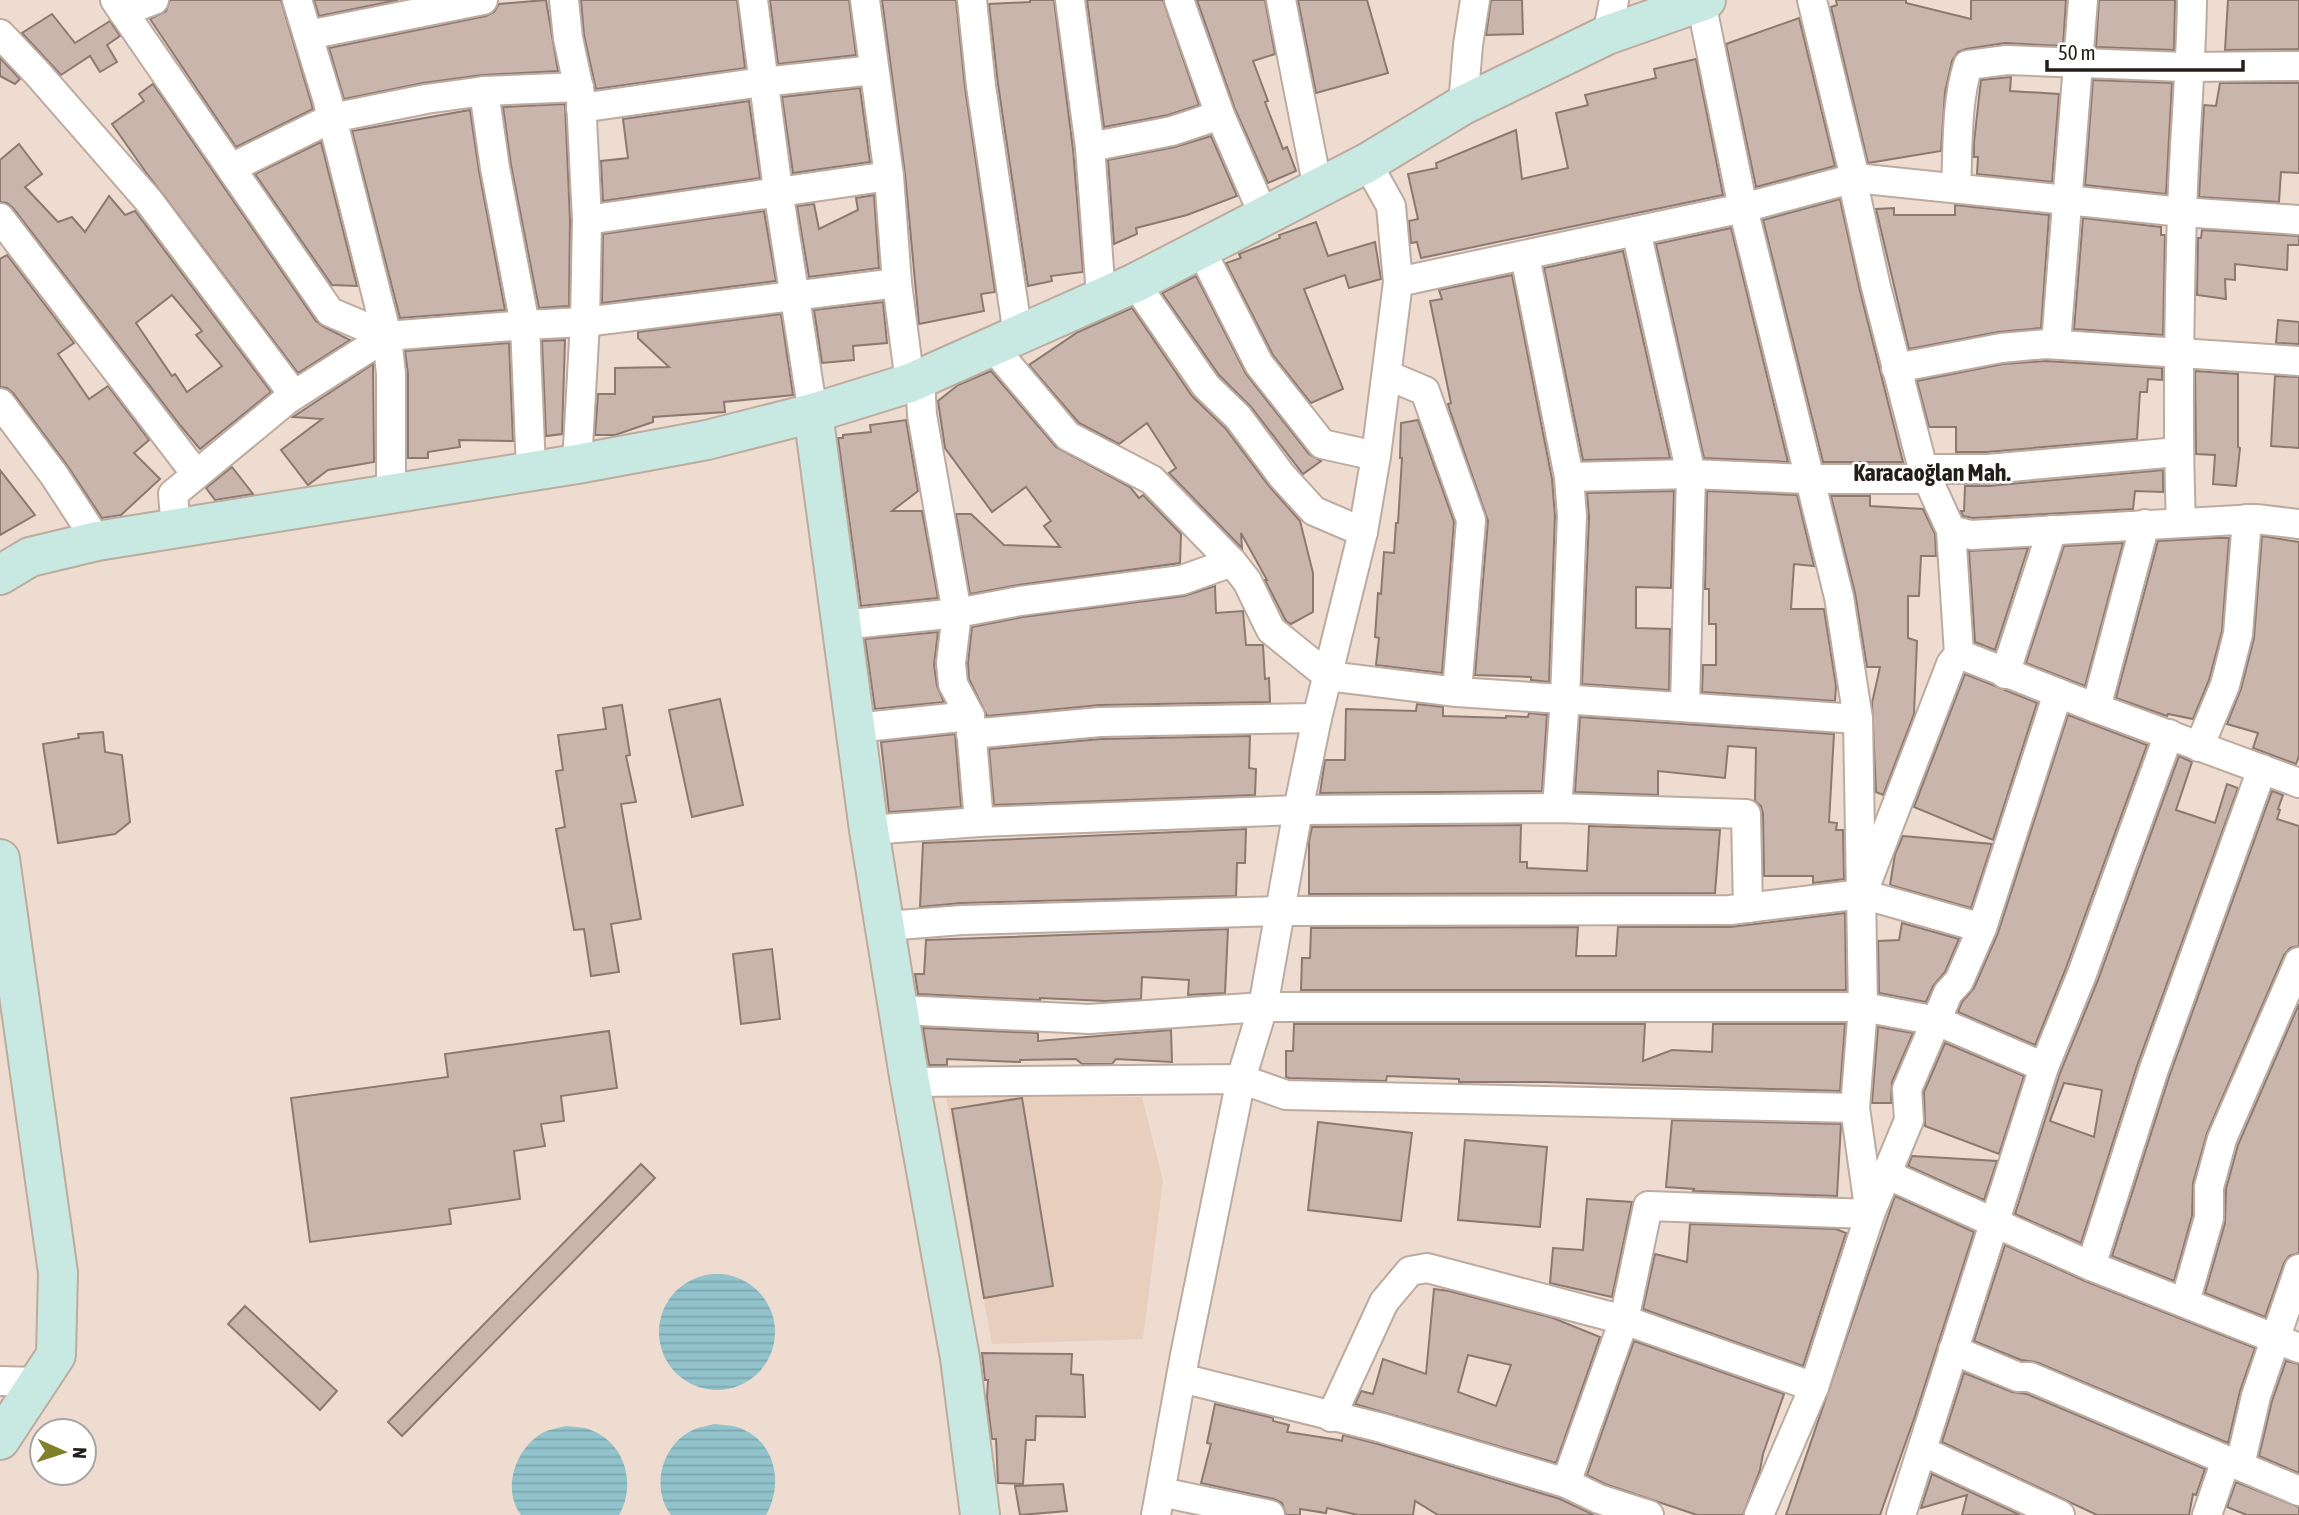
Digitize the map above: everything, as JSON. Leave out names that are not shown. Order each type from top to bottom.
[{"type":"main road","points":[[0,575],[30,557],[97,541],[391,495],[707,440],[813,413],[915,381],[1118,290],[1318,189],[1367,163],[1611,18],[1704,1]]},
{"type":"main road","points":[[813,413],[870,830],[960,1358],[980,1515]]},
{"type":"main road","points":[[0,859],[11,1010],[58,1273],[56,1355],[0,1440]]},
{"type":"street","points":[[154,0],[119,6],[330,312],[387,337]]},
{"type":"street","points":[[297,0],[332,118],[387,337],[391,374],[391,495]]},
{"type":"street","points":[[308,35],[415,6],[483,0]]},
{"type":"street","points":[[564,0],[568,38],[580,98],[587,220],[585,322],[577,464]]},
{"type":"street","points":[[753,0],[793,297],[813,413]]},
{"type":"street","points":[[865,0],[888,176],[897,284],[957,613],[951,663],[953,684],[971,725],[979,822]]},
{"type":"street","points":[[972,0],[1005,341],[1068,436],[1153,480],[1247,581],[1271,630],[1328,676],[1457,692],[1858,719]]},
{"type":"street","points":[[1070,0],[1090,147],[1118,290],[1238,417],[1282,477],[1314,511],[1363,533]]},
{"type":"street","points":[[1179,0],[1220,115],[1264,216]]},
{"type":"street","points":[[1281,0],[1318,189]]},
{"type":"street","points":[[1463,105],[1475,0]]},
{"type":"street","points":[[1812,0],[1855,178],[1854,192],[1896,368],[1925,475],[1951,530],[1959,654],[1951,664],[1862,894]]},
{"type":"street","points":[[2056,344],[2083,0]]},
{"type":"street","points":[[2181,523],[2178,452],[2182,212],[2191,67],[2192,0]]},
{"type":"street","points":[[1704,1],[1743,208],[1839,597],[1858,719],[1863,1007],[1856,1108],[1870,1214]]},
{"type":"street","points":[[0,34],[148,201],[294,395]]},
{"type":"street","points":[[1956,188],[1959,124],[1968,65],[2007,60],[2191,67],[2299,66]]},
{"type":"street","points":[[231,168],[332,118],[426,99],[484,91],[580,98],[874,70]]},
{"type":"street","points":[[484,91],[495,168],[525,325],[531,470]]},
{"type":"street","points":[[1090,147],[1172,131],[1220,115]]},
{"type":"street","points":[[1270,1515],[1158,1504],[1241,1079],[1263,1007],[1298,810],[1317,718],[1363,533],[1376,456],[1398,282],[1391,206],[1367,163]]},
{"type":"street","points":[[587,220],[888,176]]},
{"type":"street","points":[[1398,282],[1743,208],[1855,178],[2182,212],[2299,220]]},
{"type":"street","points":[[0,218],[196,474]]},
{"type":"street","points":[[1636,231],[1691,474],[1685,706]]},
{"type":"street","points":[[1200,248],[1259,364],[1322,444],[1376,456]]},
{"type":"street","points":[[1525,256],[1569,477],[1572,516],[1565,698],[1557,808]]},
{"type":"street","points":[[176,529],[173,494],[294,395],[387,337],[585,322],[897,284]]},
{"type":"street","points":[[1896,368],[2001,348],[2056,344],[2299,360]]},
{"type":"street","points":[[1387,375],[1425,391],[1471,520],[1457,692]]},
{"type":"street","points":[[0,403],[54,475],[97,541]]},
{"type":"street","points":[[1569,477],[1691,474],[1808,479],[1925,475],[2178,452]]},
{"type":"street","points":[[1951,530],[1972,535],[2247,519],[2299,524]]},
{"type":"street","points":[[2199,747],[2225,685],[2238,634],[2247,519]]},
{"type":"street","points":[[2096,708],[2145,524]]},
{"type":"street","points":[[2005,674],[2052,530]]},
{"type":"street","points":[[842,625],[957,613],[1020,601],[1182,580],[1232,562]]},
{"type":"street","points":[[1959,654],[2005,674],[2299,783]]},
{"type":"street","points":[[1759,1515],[1814,1387],[1870,1214],[1909,1120],[1907,1088],[1948,993],[1959,981],[1982,928],[2058,694]]},
{"type":"street","points":[[855,728],[1317,718]]},
{"type":"street","points":[[1901,1515],[2044,1067],[2082,974],[2169,734]]},
{"type":"street","points":[[2091,1266],[2153,1072],[2262,769]]},
{"type":"street","points":[[870,830],[979,822],[1298,810],[1557,808],[1745,814],[1748,908]]},
{"type":"street","points":[[886,926],[962,920],[1280,911],[1561,912],[1748,908],[1862,894],[1982,928]]},
{"type":"street","points":[[2185,1302],[2209,1218],[2208,1187],[2222,1139],[2299,962]]},
{"type":"street","points":[[900,1010],[1089,1019],[1263,1007],[1863,1007],[1937,1021],[2044,1067]]},
{"type":"street","points":[[911,1082],[1241,1079],[1286,1094],[1856,1108]]},
{"type":"street","points":[[1886,1174],[2091,1266],[2287,1343]]},
{"type":"street","points":[[1566,1483],[1624,1320],[1648,1206],[1870,1214]]},
{"type":"street","points":[[1331,1417],[1384,1302],[1410,1271],[1427,1268],[1624,1320],[1814,1387]]},
{"type":"street","points":[[2207,1515],[2233,1462],[2256,1395],[2287,1343],[2299,1269]]},
{"type":"street","points":[[1953,1350],[2018,1377],[2030,1377],[2299,1491]]},
{"type":"street","points":[[1181,1378],[1382,1428],[1566,1483],[1599,1499],[1649,1515]]},
{"type":"street","points":[[0,1381],[38,1382]]},
{"type":"street","points":[[1922,1451],[2056,1514]]},
{"type":"shaded area","points":[[946,1096],[1142,1097],[1163,1181],[1143,1339],[992,1344]]},
{"type":"water","points":[[717,1274],[739,1279],[758,1291],[770,1310],[775,1332],[770,1354],[758,1373],[739,1385],[717,1390],[695,1385],[676,1373],[664,1354],[659,1332],[664,1310],[676,1291],[695,1279]]},
{"type":"water","points":[[714,1424],[737,1427],[750,1433],[768,1452],[773,1464],[775,1490],[766,1515],[671,1515],[661,1492],[662,1468],[667,1456],[682,1437],[695,1429]]},
{"type":"water","points":[[566,1426],[586,1428],[601,1435],[619,1453],[627,1477],[627,1490],[619,1515],[521,1515],[515,1505],[512,1481],[519,1458],[534,1439],[544,1432]]},
{"type":"building","points":[[170,0],[281,0],[313,109],[236,147],[150,19],[166,11]]},
{"type":"building","points":[[314,0],[398,0],[319,16]]},
{"type":"building","points":[[546,0],[558,71],[482,75],[423,83],[344,99],[329,48],[486,16],[494,12],[499,4]]},
{"type":"building","points":[[581,0],[737,0],[745,68],[596,89],[584,35]]},
{"type":"building","points":[[770,0],[849,0],[856,55],[778,64]]},
{"type":"building","points":[[882,0],[956,0],[965,88],[995,292],[981,294],[984,311],[919,324],[905,174]]},
{"type":"building","points":[[1054,0],[1073,149],[1083,272],[1051,276],[1052,281],[1028,286],[989,4]]},
{"type":"building","points":[[1087,0],[1163,0],[1199,105],[1168,115],[1104,127]]},
{"type":"building","points":[[1197,0],[1265,0],[1275,54],[1253,61],[1283,149],[1287,147],[1296,171],[1268,183],[1235,109]]},
{"type":"building","points":[[1298,0],[1367,0],[1388,73],[1316,93]]},
{"type":"building","points":[[1491,0],[1522,0],[1523,34],[1486,35]]},
{"type":"building","points":[[1836,0],[1906,0],[1906,3],[1971,19],[1971,0],[2066,0],[2063,46],[2005,43],[1958,52],[1952,61],[1945,92],[1941,151],[1868,163],[1831,7],[1837,5]]},
{"type":"building","points":[[2099,0],[2175,0],[2174,50],[2096,47]]},
{"type":"building","points":[[2228,0],[2299,0],[2299,49],[2225,50]]},
{"type":"building","points":[[52,14],[75,43],[110,21],[120,36],[107,45],[117,62],[100,72],[90,56],[61,75],[22,33]]},
{"type":"building","points":[[1799,18],[1835,166],[1756,187],[1726,44]]},
{"type":"building","points":[[0,58],[20,79],[15,84],[0,76]]},
{"type":"building","points":[[1696,59],[1723,195],[1421,258],[1417,242],[1411,243],[1409,221],[1418,219],[1408,174],[1437,168],[1436,163],[1516,130],[1522,179],[1568,168],[1556,113],[1588,105],[1585,95],[1656,78],[1654,69]]},
{"type":"building","points":[[2011,77],[2010,91],[2059,94],[2052,182],[1977,174],[1978,157],[1974,157],[1974,142],[1981,80]]},
{"type":"building","points":[[2093,80],[2172,83],[2166,194],[2085,185]]},
{"type":"building","points":[[2220,83],[2299,83],[2299,173],[2281,172],[2279,202],[2199,197],[2204,105],[2216,106]]},
{"type":"building","points":[[153,84],[316,321],[350,340],[298,373],[112,124],[144,101],[139,94]]},
{"type":"building","points":[[860,88],[870,162],[793,173],[782,97]]},
{"type":"building","points":[[749,101],[760,178],[603,201],[601,161],[628,158],[623,119]]},
{"type":"building","points":[[565,104],[570,220],[569,306],[539,308],[511,165],[503,107]]},
{"type":"building","points":[[470,110],[505,310],[400,318],[352,131]]},
{"type":"building","points":[[1211,136],[1237,196],[1187,215],[1136,228],[1137,234],[1114,244],[1108,160],[1175,147]]},
{"type":"building","points":[[321,142],[357,286],[332,285],[255,174]]},
{"type":"building","points":[[19,144],[42,174],[25,187],[58,222],[72,217],[85,232],[109,196],[125,215],[135,211],[271,392],[200,449],[13,208],[0,202],[0,160]],"holes":[[[172,295],[202,331],[196,335],[222,366],[187,392],[175,374],[172,376],[136,323]]]},
{"type":"building","points":[[874,195],[879,268],[809,277],[797,206],[814,204],[819,229],[858,210],[856,198]]},
{"type":"building","points":[[1840,199],[1903,462],[1823,462],[1763,220]]},
{"type":"building","points":[[1955,205],[2049,215],[2041,328],[1998,332],[1909,349],[1876,209],[1894,208],[1894,215],[1955,215]]},
{"type":"building","points":[[764,211],[776,281],[602,303],[603,234]]},
{"type":"building","points":[[2083,218],[2161,227],[2161,235],[2165,235],[2163,335],[2074,329]]},
{"type":"building","points":[[1316,222],[1328,256],[1375,242],[1381,279],[1349,288],[1345,275],[1304,289],[1343,389],[1311,403],[1273,355],[1226,263],[1241,258],[1239,254],[1280,238],[1279,235]]},
{"type":"building","points":[[1731,228],[1788,462],[1704,458],[1656,244]]},
{"type":"building","points":[[2202,230],[2299,236],[2299,245],[2288,245],[2287,270],[2235,264],[2235,280],[2225,279],[2226,299],[2197,295],[2198,238],[2201,238]]},
{"type":"building","points":[[1623,251],[1670,458],[1583,460],[1544,268]]},
{"type":"building","points":[[7,255],[74,343],[58,354],[89,399],[108,386],[149,440],[134,453],[160,479],[121,515],[102,518],[67,465],[13,393],[0,387],[0,259]]},
{"type":"building","points":[[1512,275],[1552,479],[1555,516],[1549,682],[1531,680],[1531,677],[1475,675],[1488,521],[1448,404],[1451,403],[1430,301],[1442,299],[1439,290]]},
{"type":"building","points":[[1196,276],[1246,374],[1309,454],[1321,461],[1303,474],[1251,407],[1219,375],[1162,293]]},
{"type":"building","points":[[883,302],[887,343],[853,346],[854,360],[822,363],[814,310]]},
{"type":"building","points":[[1132,308],[1192,396],[1225,428],[1269,486],[1300,521],[1313,573],[1313,612],[1291,624],[1286,621],[1241,533],[1242,548],[1169,473],[1176,468],[1147,423],[1119,444],[1079,423],[1029,365],[1078,332]]},
{"type":"building","points":[[781,314],[793,395],[724,402],[725,412],[653,417],[653,422],[615,435],[595,435],[598,394],[615,394],[615,368],[669,367],[638,338],[638,332]]},
{"type":"building","points":[[2278,320],[2299,322],[2299,344],[2276,343]]},
{"type":"building","points":[[565,340],[562,434],[546,436],[542,341]]},
{"type":"building","points":[[509,343],[513,441],[459,440],[460,447],[428,452],[428,458],[408,458],[408,374],[405,351]]},
{"type":"building","points":[[2046,361],[2162,368],[2162,380],[2148,379],[2147,392],[2140,392],[2137,439],[1987,452],[1956,452],[1956,427],[1929,427],[1917,381],[2003,364]]},
{"type":"building","points":[[373,364],[374,462],[328,470],[308,485],[281,450],[322,419],[293,417]]},
{"type":"building","points":[[991,371],[1056,447],[1130,487],[1139,498],[1143,495],[1181,534],[1180,563],[970,594],[956,514],[971,514],[1004,545],[1060,547],[1044,526],[1051,521],[1026,487],[992,512],[945,448],[938,401],[958,385]]},
{"type":"building","points":[[2195,371],[2238,374],[2240,448],[2236,486],[2213,484],[2215,455],[2196,454]]},
{"type":"building","points":[[2275,376],[2299,377],[2299,448],[2271,446]]},
{"type":"building","points":[[906,420],[918,491],[892,511],[922,511],[938,598],[861,606],[838,438],[871,432],[870,425]]},
{"type":"building","points":[[1418,420],[1454,522],[1442,673],[1376,665],[1379,638],[1375,637],[1378,593],[1381,594],[1384,552],[1394,553],[1398,523],[1401,423]]},
{"type":"building","points":[[232,467],[253,494],[215,500],[206,488]]},
{"type":"building","points":[[0,470],[35,515],[0,535]]},
{"type":"building","points":[[2163,470],[2163,492],[2135,491],[2133,509],[1973,518],[1963,516],[1961,511],[1964,511],[1965,486]]},
{"type":"building","points":[[1674,491],[1671,588],[1636,587],[1636,628],[1670,629],[1669,690],[1582,684],[1589,517],[1587,493]]},
{"type":"building","points":[[1707,491],[1797,495],[1814,566],[1794,564],[1791,609],[1824,609],[1836,686],[1835,701],[1702,692],[1703,665],[1716,665],[1716,624],[1709,624],[1709,589],[1705,589]]},
{"type":"building","points":[[1831,496],[1870,496],[1870,506],[1923,509],[1935,534],[1936,556],[1921,556],[1919,596],[1908,596],[1908,638],[1917,641],[1914,714],[1883,795],[1876,792],[1872,703],[1880,667],[1867,667],[1855,593]]},
{"type":"building","points":[[2262,536],[2299,542],[2299,756],[2296,764],[2253,748],[2258,733],[2227,724],[2241,689],[2254,638]]},
{"type":"building","points":[[2229,538],[2222,631],[2209,680],[2193,719],[2168,714],[2167,716],[2116,698],[2158,541]]},
{"type":"building","points":[[2123,543],[2085,686],[2026,663],[2064,546]]},
{"type":"building","points":[[2028,548],[1995,650],[1975,642],[1969,551]]},
{"type":"building","points":[[1215,586],[1216,613],[1243,611],[1246,645],[1263,645],[1265,679],[1269,678],[1270,702],[1100,705],[987,716],[969,679],[972,627],[1023,617],[1184,596]]},
{"type":"building","points":[[938,632],[934,665],[937,686],[944,702],[875,709],[865,639]]},
{"type":"building","points":[[1965,674],[2037,703],[1993,840],[1914,807]]},
{"type":"building","points":[[720,699],[743,805],[692,817],[669,710]]},
{"type":"building","points":[[1417,704],[1443,707],[1443,716],[1506,718],[1528,717],[1529,713],[1547,715],[1542,791],[1320,793],[1325,760],[1345,760],[1346,709],[1416,711]]},
{"type":"building","points":[[622,705],[630,755],[626,756],[636,802],[621,804],[641,919],[611,924],[619,972],[591,976],[584,929],[574,930],[556,829],[565,827],[556,771],[563,770],[558,735],[606,729],[603,708]]},
{"type":"building","points":[[2068,715],[2147,745],[2066,968],[2035,1045],[1958,1012],[1962,1002],[1974,988],[1998,933]]},
{"type":"building","points":[[1580,717],[1834,734],[1829,822],[1837,823],[1836,830],[1843,830],[1844,879],[1813,883],[1813,876],[1764,876],[1763,814],[1761,806],[1755,801],[1756,748],[1728,746],[1725,778],[1658,771],[1658,795],[1575,792]]},
{"type":"building","points":[[103,732],[105,752],[122,755],[130,822],[115,834],[58,843],[43,744],[79,738],[78,734]]},
{"type":"building","points":[[955,734],[961,807],[889,812],[881,742]]},
{"type":"building","points":[[1250,736],[1249,768],[1256,769],[1255,795],[994,805],[989,749],[1101,739]]},
{"type":"building","points":[[2179,756],[2192,762],[2176,810],[2215,823],[2227,784],[2238,788],[2137,1066],[2081,1243],[2015,1214],[2060,1073],[2098,980]],"holes":[[[2064,1083],[2102,1090],[2094,1137],[2050,1121]]]},
{"type":"building","points":[[2272,791],[2283,795],[2277,819],[2299,826],[2299,946],[2290,948],[2284,955],[2207,1133],[2193,1183],[2192,1216],[2174,1281],[2112,1256],[2169,1077]]},
{"type":"building","points":[[1521,825],[1520,862],[1527,862],[1527,868],[1587,871],[1589,826],[1720,830],[1715,893],[1309,894],[1309,841],[1312,827]]},
{"type":"building","points":[[1246,829],[1245,863],[1237,863],[1236,896],[961,903],[920,907],[923,843]]},
{"type":"building","points":[[1903,836],[1992,844],[1971,908],[1890,885],[1895,854]]},
{"type":"building","points":[[1845,913],[1846,990],[1301,990],[1302,958],[1310,958],[1311,928],[1578,927],[1576,956],[1616,956],[1618,927],[1730,927]]},
{"type":"building","points":[[1902,923],[1959,939],[1945,972],[1933,986],[1926,1002],[1879,993],[1878,941],[1899,940]]},
{"type":"building","points":[[1228,929],[1225,993],[1188,995],[1189,980],[1142,977],[1141,999],[1040,1000],[918,994],[915,974],[924,974],[926,940]]},
{"type":"building","points":[[772,949],[780,1019],[741,1024],[733,954]]},
{"type":"building","points":[[2299,1004],[2299,1253],[2289,1256],[2284,1263],[2265,1317],[2205,1293],[2225,1223],[2226,1189],[2238,1145]]},
{"type":"building","points":[[1294,1024],[1645,1024],[1643,1061],[1672,1050],[1712,1052],[1713,1024],[1845,1024],[1840,1091],[1459,1082],[1459,1079],[1387,1076],[1386,1081],[1289,1078],[1286,1077],[1286,1051],[1293,1051]]},
{"type":"building","points":[[1878,1027],[1913,1033],[1892,1082],[1891,1103],[1872,1103]]},
{"type":"building","points":[[923,1028],[1038,1033],[1038,1041],[1171,1030],[1172,1062],[1116,1059],[1112,1064],[1082,1064],[1076,1059],[1020,1062],[947,1059],[947,1065],[929,1065]]},
{"type":"building","points":[[609,1031],[617,1088],[561,1096],[564,1121],[541,1124],[545,1146],[514,1151],[520,1199],[449,1209],[451,1224],[310,1242],[291,1098],[448,1077],[445,1054]]},
{"type":"building","points":[[1945,1043],[2024,1076],[1999,1154],[1925,1126],[1924,1092]]},
{"type":"building","points":[[1022,1098],[1053,1286],[984,1298],[952,1109]]},
{"type":"building","points":[[1672,1120],[1841,1124],[1837,1196],[1693,1191],[1694,1189],[1666,1187]]},
{"type":"building","points":[[1318,1122],[1412,1133],[1401,1221],[1308,1210]]},
{"type":"building","points":[[1465,1140],[1547,1147],[1540,1227],[1458,1220]]},
{"type":"building","points":[[1912,1156],[1997,1161],[1984,1200],[1908,1166]]},
{"type":"building","points":[[641,1164],[655,1178],[402,1436],[388,1422]]},
{"type":"building","points":[[1895,1196],[1974,1232],[1915,1416],[1880,1515],[1786,1515]]},
{"type":"building","points":[[1587,1199],[1632,1202],[1612,1297],[1550,1283],[1553,1248],[1583,1250]]},
{"type":"building","points":[[1690,1224],[1836,1229],[1846,1233],[1803,1366],[1643,1309],[1655,1254],[1687,1262]]},
{"type":"building","points":[[2005,1245],[2085,1281],[2255,1348],[2240,1391],[2228,1443],[2036,1362],[2021,1360],[1974,1341]]},
{"type":"building","points":[[1434,1289],[1553,1318],[1600,1337],[1556,1463],[1355,1404],[1361,1391],[1373,1394],[1383,1359],[1426,1374]],"holes":[[[1468,1355],[1511,1365],[1496,1406],[1458,1392]]]},
{"type":"building","points":[[245,1306],[337,1391],[320,1410],[228,1324]]},
{"type":"building","points":[[1634,1341],[1784,1394],[1743,1515],[1697,1515],[1605,1484],[1587,1475]]},
{"type":"building","points":[[982,1353],[1072,1354],[1071,1374],[1083,1375],[1085,1417],[1036,1416],[1035,1440],[1026,1440],[1023,1484],[998,1483],[996,1439],[992,1439],[987,1398],[988,1380],[985,1380]]},
{"type":"building","points":[[2286,1361],[2299,1364],[2299,1473],[2259,1456],[2272,1401]]},
{"type":"building","points":[[1964,1373],[2012,1392],[2027,1394],[2205,1469],[2196,1495],[2193,1494],[2189,1515],[2097,1515],[1942,1442]]},
{"type":"building","points":[[1215,1404],[1273,1418],[1273,1421],[1289,1425],[1287,1432],[1342,1441],[1343,1435],[1378,1444],[1560,1499],[1594,1515],[1438,1515],[1415,1501],[1413,1515],[1358,1515],[1327,1508],[1326,1513],[1300,1509],[1300,1515],[1286,1515],[1282,1503],[1274,1499],[1201,1483],[1211,1444],[1207,1443]]},
{"type":"building","points":[[1932,1474],[2020,1515],[1962,1515],[1967,1495],[1921,1508]]},
{"type":"building","points":[[2236,1482],[2299,1507],[2299,1515],[2247,1515],[2227,1507]]},
{"type":"building","points":[[1063,1484],[1067,1511],[1020,1515],[1015,1486]]},
{"type":"district","name":"Karacaoğlan Mah.","points":[[1932,472]]}]
